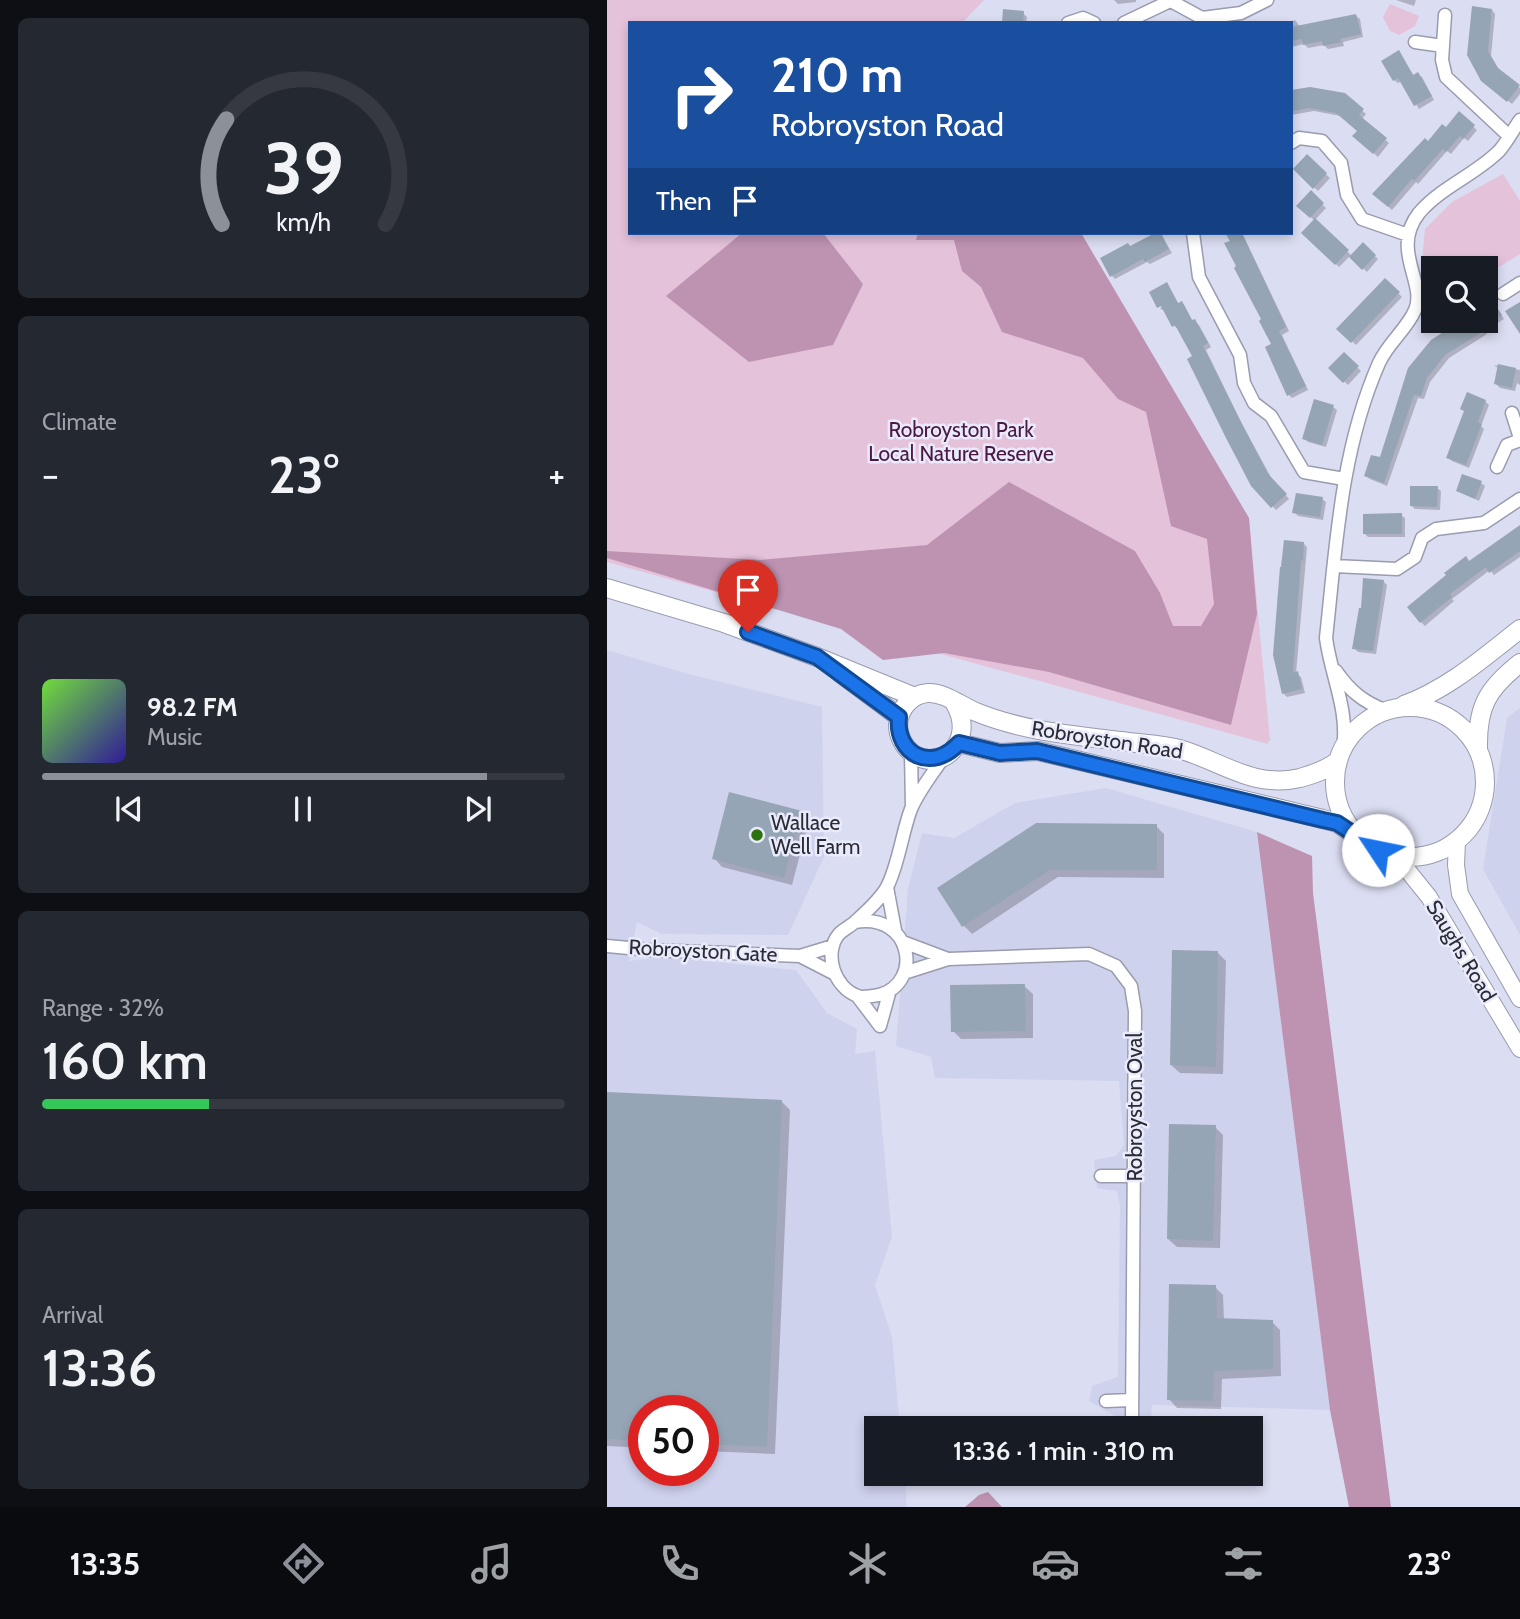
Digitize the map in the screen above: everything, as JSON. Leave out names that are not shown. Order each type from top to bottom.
[{"type":"main road","name":"Robroyston Road","points":[[607,588],[724,623],[915,697],[925,693],[939,694],[955,704],[997,721],[1040,730],[1178,749],[1257,780],[1276,782],[1327,770],[1340,755]]},
{"type":"main road","points":[[1520,629],[1453,681],[1365,722],[1349,738],[1340,755],[1335,786],[1339,807],[1358,837],[1378,850],[1415,858],[1435,854],[1457,842],[1475,821],[1481,808],[1486,782],[1478,749],[1478,727],[1488,694],[1520,663]]},
{"type":"main road","name":"Robroyston Road","points":[[817,657],[899,717]]},
{"type":"main road","points":[[911,752],[901,740],[898,729],[904,706],[915,697]]},
{"type":"main road","points":[[952,749],[963,724],[955,704]]},
{"type":"main road","points":[[1392,709],[1413,707],[1432,710],[1462,727],[1478,749]]},
{"type":"main road","name":"Robroyston Road","points":[[911,752],[921,757],[935,758],[952,749],[1000,753],[1037,751],[1337,823],[1358,837]]},
{"type":"street","points":[[1128,21],[1169,0],[1202,18],[1241,13],[1267,0]]},
{"type":"street","points":[[1445,15],[1442,60],[1446,78],[1509,136]]},
{"type":"street","points":[[1415,42],[1443,46]]},
{"type":"street","points":[[1340,755],[1346,731],[1329,662],[1326,638],[1344,479],[1366,398],[1380,360],[1416,309],[1417,292],[1408,260],[1408,235],[1419,214],[1441,193],[1499,151],[1520,120]]},
{"type":"street","points":[[1293,142],[1299,138],[1322,141],[1341,163],[1347,195],[1362,219],[1408,235]]},
{"type":"street","points":[[1193,235],[1199,277],[1240,355],[1244,383],[1255,403],[1271,416],[1304,472],[1344,479]]},
{"type":"street","points":[[1503,294],[1520,284]]},
{"type":"street","points":[[1497,467],[1507,445],[1520,439],[1512,413]]},
{"type":"street","points":[[1334,566],[1397,569],[1415,557],[1422,538],[1437,529],[1484,523],[1520,499]]},
{"type":"street","points":[[1329,662],[1349,690],[1359,698],[1392,709]]},
{"type":"street","points":[[887,887],[895,930],[903,942],[907,957],[904,973],[890,990],[880,1026],[858,997],[845,988],[835,974],[831,963],[833,946],[839,934],[855,922],[887,887],[912,807],[952,749]]},
{"type":"street","points":[[911,752],[912,807]]},
{"type":"street","name":"Saughs Road","points":[[1457,842],[1456,865],[1460,894],[1520,999]]},
{"type":"street","name":"Saughs Road","points":[[1396,856],[1429,897],[1520,1049]]},
{"type":"street","points":[[855,922],[877,921],[895,930]]},
{"type":"street","points":[[903,942],[948,959]]},
{"type":"street","name":"Robroyston Gate","points":[[607,946],[800,956]]},
{"type":"street","points":[[800,956],[833,946]]},
{"type":"street","name":"Robroyston Oval","points":[[948,959],[1089,954],[1116,966],[1131,986],[1135,1012],[1132,1416]]},
{"type":"street","points":[[800,956],[835,974]]},
{"type":"street","points":[[904,973],[948,959]]},
{"type":"street","points":[[858,997],[879,995],[890,990]]},
{"type":"street","points":[[1101,1176],[1135,1176]]},
{"type":"street","points":[[1106,1401],[1132,1400]]},
{"type":"shaded area","points":[[740,235],[825,235],[863,284],[833,345],[749,362],[666,296]]},
{"type":"shaded area","points":[[917,235],[1082,235],[1249,518],[1257,614],[1231,725],[1049,672],[944,653],[883,660],[841,629],[607,558],[607,551],[760,560],[927,545],[1009,482],[1135,551],[1160,593],[1173,626],[1201,626],[1214,604],[1207,539],[1171,526],[1146,412],[1118,399],[1083,358],[1002,332],[981,287],[962,271],[954,240],[916,240]]},
{"type":"shaded area","points":[[607,650],[685,673],[822,707],[824,857],[788,935],[662,934],[637,922],[629,961],[665,957],[796,970],[827,1013],[857,1029],[855,1054],[875,1051],[892,1237],[875,1285],[892,1337],[899,1416],[864,1416],[864,1486],[905,1486],[907,1507],[607,1507]]},
{"type":"shaded area","points":[[1520,708],[1520,935],[1483,869],[1507,718]]},
{"type":"shaded area","points":[[1106,788],[1257,832],[1330,1410],[1152,1405],[1151,1416],[1113,1416],[1089,1401],[1092,1386],[1118,1377],[1120,1207],[1117,1191],[1097,1188],[1094,1160],[1116,1156],[1124,1145],[1119,1081],[935,1078],[931,1057],[896,1046],[908,889],[922,833],[954,838],[1015,803]]},
{"type":"shaded area","points":[[1257,832],[1312,856],[1313,893],[1391,1507],[1349,1507],[1330,1410]]},
{"type":"shaded area","points":[[988,1492],[1002,1507],[965,1507],[979,1495]]},
{"type":"green space","name":"Robroyston Park Local Nature Reserve","points":[[607,0],[984,0],[964,21],[628,21],[628,235],[1082,235],[1249,518],[1270,741],[1268,744],[607,562]]},
{"type":"green space","points":[[1390,4],[1419,16],[1415,26],[1399,35],[1390,31],[1383,17]]},
{"type":"green space","points":[[1503,174],[1520,201],[1520,254],[1498,268],[1498,256],[1423,256],[1425,229],[1452,202]]},
{"type":"building","points":[[1472,6],[1492,9],[1488,51],[1498,68],[1520,85],[1507,102],[1481,81],[1467,55]]},
{"type":"building","points":[[1003,9],[1024,11],[1023,21],[1002,21]]},
{"type":"building","points":[[1356,14],[1361,34],[1323,46],[1322,41],[1303,45],[1302,39],[1293,41],[1293,27]]},
{"type":"building","points":[[1399,50],[1413,75],[1418,72],[1432,96],[1414,106],[1398,78],[1393,81],[1381,61]]},
{"type":"building","points":[[1310,87],[1345,93],[1364,109],[1359,115],[1387,138],[1373,154],[1352,136],[1357,131],[1336,113],[1309,108],[1293,111],[1293,90]]},
{"type":"building","points":[[1459,111],[1475,125],[1463,139],[1460,136],[1446,152],[1443,149],[1388,207],[1372,194],[1425,138],[1428,141],[1442,124],[1446,127]]},
{"type":"building","points":[[1307,154],[1327,173],[1313,189],[1293,169]]},
{"type":"building","points":[[1311,190],[1324,203],[1310,218],[1296,206]]},
{"type":"building","points":[[1315,218],[1349,250],[1335,265],[1301,233]]},
{"type":"building","points":[[1151,235],[1162,235],[1169,249],[1145,262],[1143,259],[1110,277],[1100,258],[1128,243],[1130,246]]},
{"type":"building","points":[[1226,235],[1243,235],[1286,327],[1279,331],[1306,386],[1287,396],[1265,347],[1271,344],[1259,321],[1261,319],[1224,243],[1230,241]]},
{"type":"building","points":[[1363,242],[1376,255],[1362,270],[1349,257]]},
{"type":"building","points":[[1385,278],[1400,292],[1351,343],[1336,329]]},
{"type":"building","points":[[1167,282],[1178,303],[1182,301],[1192,320],[1195,319],[1208,343],[1203,346],[1268,474],[1287,494],[1271,508],[1251,486],[1187,359],[1192,356],[1175,325],[1172,327],[1161,306],[1157,308],[1149,292]]},
{"type":"building","points":[[1520,302],[1520,334],[1505,311]]},
{"type":"building","points":[[1442,333],[1480,333],[1445,355],[1427,378],[1421,396],[1414,395],[1384,483],[1364,476],[1371,455],[1380,457],[1408,368],[1431,340]]},
{"type":"building","points":[[1344,352],[1359,366],[1343,383],[1328,368]]},
{"type":"building","points":[[1498,364],[1516,368],[1512,388],[1494,384]]},
{"type":"building","points":[[1467,392],[1486,400],[1478,422],[1482,424],[1466,465],[1446,458],[1464,411],[1460,409]]},
{"type":"building","points":[[1314,399],[1334,405],[1322,445],[1302,439]]},
{"type":"building","points":[[1462,474],[1482,481],[1475,499],[1456,491]]},
{"type":"building","points":[[1410,486],[1438,486],[1437,507],[1410,506]]},
{"type":"building","points":[[1296,493],[1323,497],[1320,517],[1292,513]]},
{"type":"building","points":[[1402,513],[1402,534],[1363,534],[1363,514]]},
{"type":"building","points":[[1520,525],[1520,551],[1489,573],[1486,567],[1450,594],[1452,597],[1420,623],[1407,607],[1466,556],[1469,561]]},
{"type":"building","points":[[1284,540],[1304,542],[1293,673],[1298,671],[1302,689],[1282,694],[1273,655]]},
{"type":"building","points":[[1363,578],[1384,580],[1373,651],[1352,649],[1361,608]]},
{"type":"building","name":"Wallace Well Farm","points":[[729,792],[802,811],[784,878],[712,859]]},
{"type":"building","points":[[1036,823],[1157,824],[1157,870],[1050,870],[962,927],[937,888]]},
{"type":"building","points":[[1172,950],[1218,951],[1216,1067],[1170,1065]]},
{"type":"building","points":[[1025,984],[1026,1031],[951,1032],[950,985]]},
{"type":"building","points":[[607,1092],[782,1100],[767,1447],[719,1445],[719,1395],[628,1395],[628,1440],[607,1439]]},
{"type":"building","points":[[1169,1124],[1216,1125],[1213,1241],[1167,1239]]},
{"type":"building","points":[[1169,1284],[1216,1285],[1217,1318],[1273,1320],[1273,1369],[1214,1371],[1213,1401],[1167,1400]]},
{"type":"place","name":"Wallace Well Farm","points":[[757,835]]},
{"type":"route","points":[[748,632],[817,657],[899,717],[901,740],[911,752],[921,757],[935,758],[946,755],[959,743],[1000,753],[1037,751],[1337,823],[1378,850]]}]
